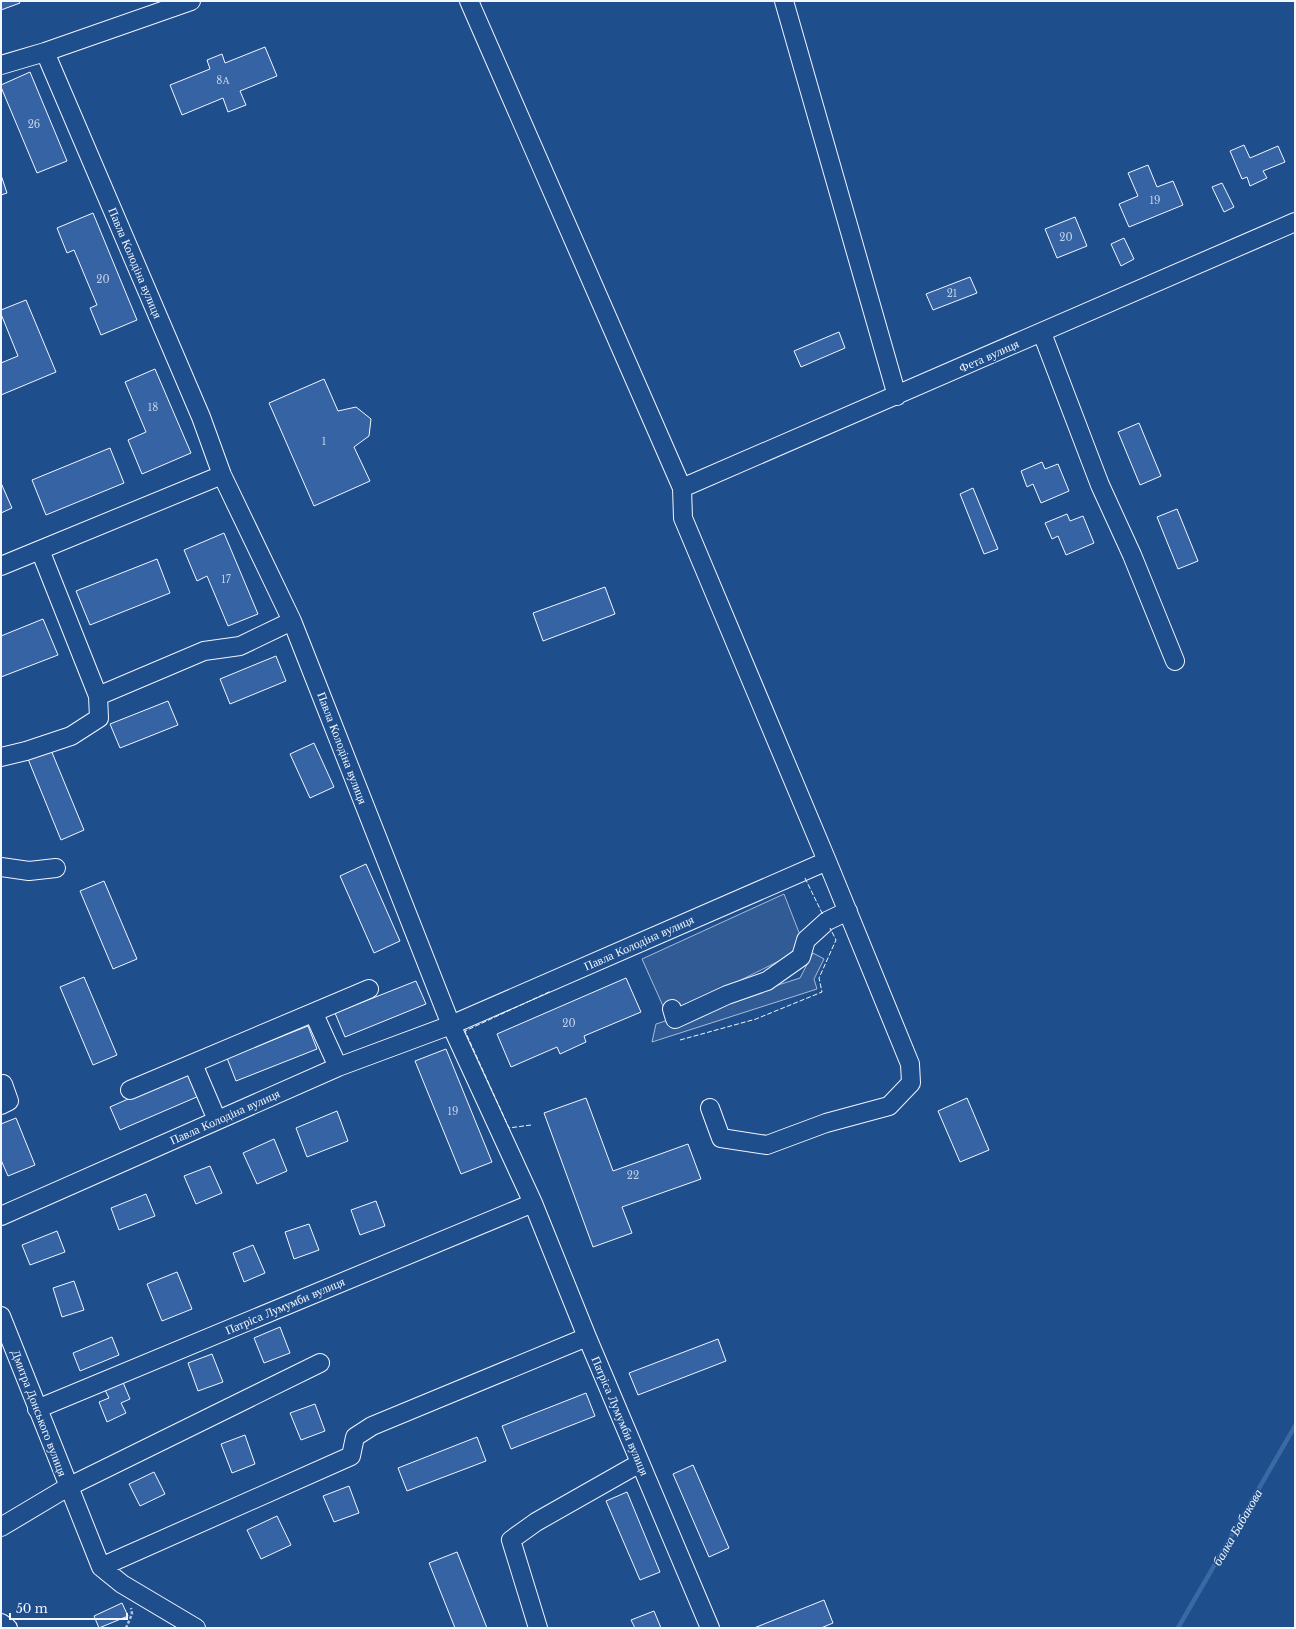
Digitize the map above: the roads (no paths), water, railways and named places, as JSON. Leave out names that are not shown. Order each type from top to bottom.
[{"type":"street","points":[[1,65],[45,52],[190,1]]},
{"type":"street","points":[[469,1],[682,488],[683,518],[848,911],[910,1064],[911,1083],[889,1106],[826,1123],[767,1145],[721,1138],[710,1108]]},
{"type":"street","points":[[784,1],[897,396]]},
{"type":"street","name":"Павла Колодіна вулиця","points":[[45,52],[201,417],[222,475],[292,621],[451,1025]]},
{"type":"street","name":"Фета вулиця","points":[[682,488],[1295,222]]},
{"type":"street","points":[[1042,333],[1100,485],[1132,556],[1175,661]]},
{"type":"street","points":[[1,566],[222,475]]},
{"type":"street","points":[[1,757],[26,751],[71,736],[100,718],[98,696],[40,550]]},
{"type":"street","points":[[98,696],[204,651],[240,646],[292,621]]},
{"type":"street","name":"Павла Колодіна вулиця","points":[[1,1216],[338,1067],[451,1025],[827,861]]},
{"type":"street","points":[[1,867],[29,871],[56,868]]},
{"type":"street","points":[[674,1019],[727,995],[766,981],[801,958],[806,940],[827,921],[848,911]]},
{"type":"street","points":[[130,1090],[314,1014],[369,989]]},
{"type":"street","points":[[314,1014],[338,1067]]},
{"type":"street","name":"Патріса Лумумби вулиця","points":[[451,1025],[533,1203],[587,1337],[710,1628]]},
{"type":"street","points":[[193,1064],[217,1120]]},
{"type":"street","points":[[1,1105],[9,1101],[3,1084]]},
{"type":"street","name":"Патріса Лумумби вулиця","points":[[37,1409],[533,1203]]},
{"type":"street","name":"Дмитра Донського вулиця","points":[[1,1316],[68,1488],[101,1567]]},
{"type":"street","points":[[196,1628],[122,1584],[101,1567],[351,1456],[355,1437],[372,1426],[587,1337]]},
{"type":"street","points":[[1,1527],[68,1488],[320,1363]]},
{"type":"street","points":[[538,1628],[511,1540],[536,1522],[602,1483],[640,1464]]},
{"type":"street","points":[[1,1623],[8,1628]]},
{"type":"waterway","name":"балка Бабакова","points":[[1178,1628],[1295,1426]]}]
